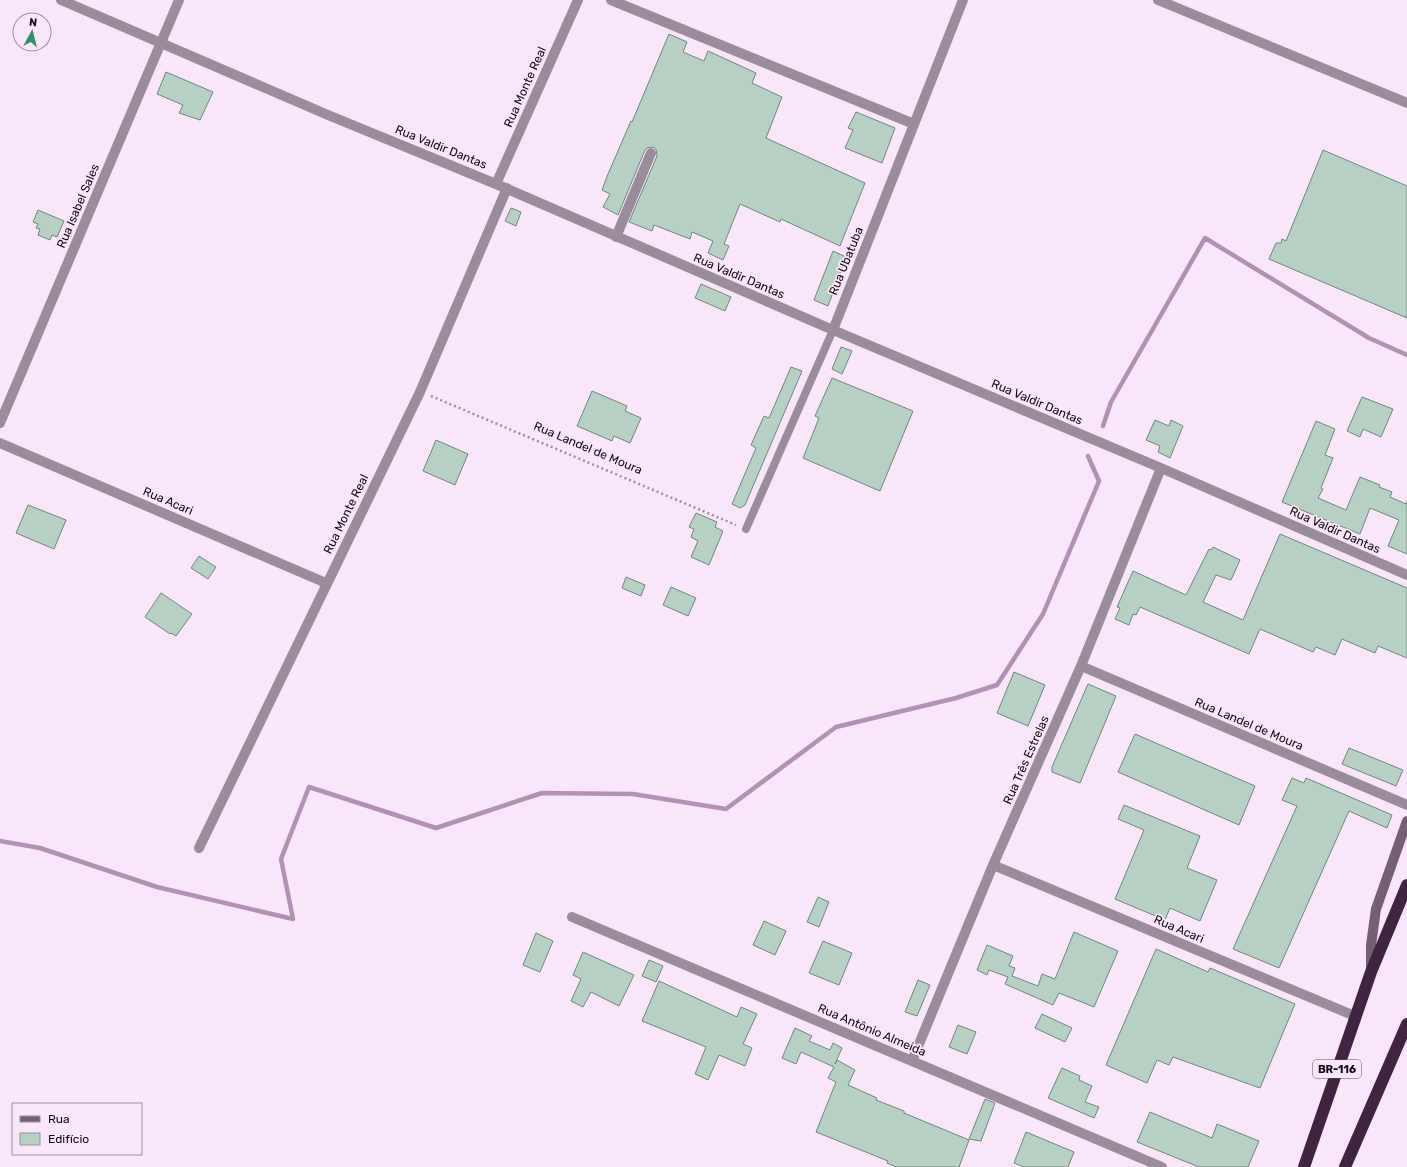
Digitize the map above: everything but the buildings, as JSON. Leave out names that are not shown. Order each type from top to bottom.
[{"type":"highway","name":"BR-116","points":[[1304,1167],[1371,972],[1407,885]]},
{"type":"highway","points":[[1345,1167],[1407,1024]]},
{"type":"main road","name":"BR-116","points":[[1371,972],[1371,945],[1376,909],[1407,822]]},
{"type":"street","name":"Rua Valdir Dantas","points":[[61,0],[328,115],[507,188],[616,237],[1161,468],[1407,575]]},
{"type":"street","name":"Rua Isabel Sales","points":[[0,423],[179,0]]},
{"type":"street","name":"Rua Monte Real","points":[[496,184],[578,0]]},
{"type":"street","points":[[611,0],[914,124]]},
{"type":"street","name":"Rua Ubatuba","points":[[833,330],[962,0]]},
{"type":"street","points":[[1158,0],[1407,103]]},
{"type":"street","points":[[616,237],[651,154]]},
{"type":"street","name":"Rua Monte Real","points":[[199,848],[326,583],[420,392],[507,188]]},
{"type":"street","name":"Rua Acari","points":[[0,443],[326,583]]},
{"type":"street","name":"Rua Três Estrelas","points":[[912,1061],[993,865],[1081,666],[1161,468]]},
{"type":"street","name":"Rua Landel de Moura","points":[[1081,666],[1407,805]]},
{"type":"street","name":"Rua Acari","points":[[993,865],[1355,1016]]},
{"type":"street","name":"Rua Antônio Almeida","points":[[572,917],[1162,1167]]},
{"type":"lane","name":"Rua Ubatuba","points":[[746,529],[833,330]]},
{"type":"path","name":"Rua Landel de Moura","points":[[420,392],[746,529]]},
{"type":"waterway","points":[[1103,426],[1111,402],[1205,238],[1369,338],[1407,355]]},
{"type":"waterway","points":[[0,841],[40,848],[157,887],[293,919],[281,859],[309,787],[436,828],[542,793],[633,794],[726,809],[836,727],[956,698],[997,685],[1043,614],[1099,481],[1088,456]]}]
